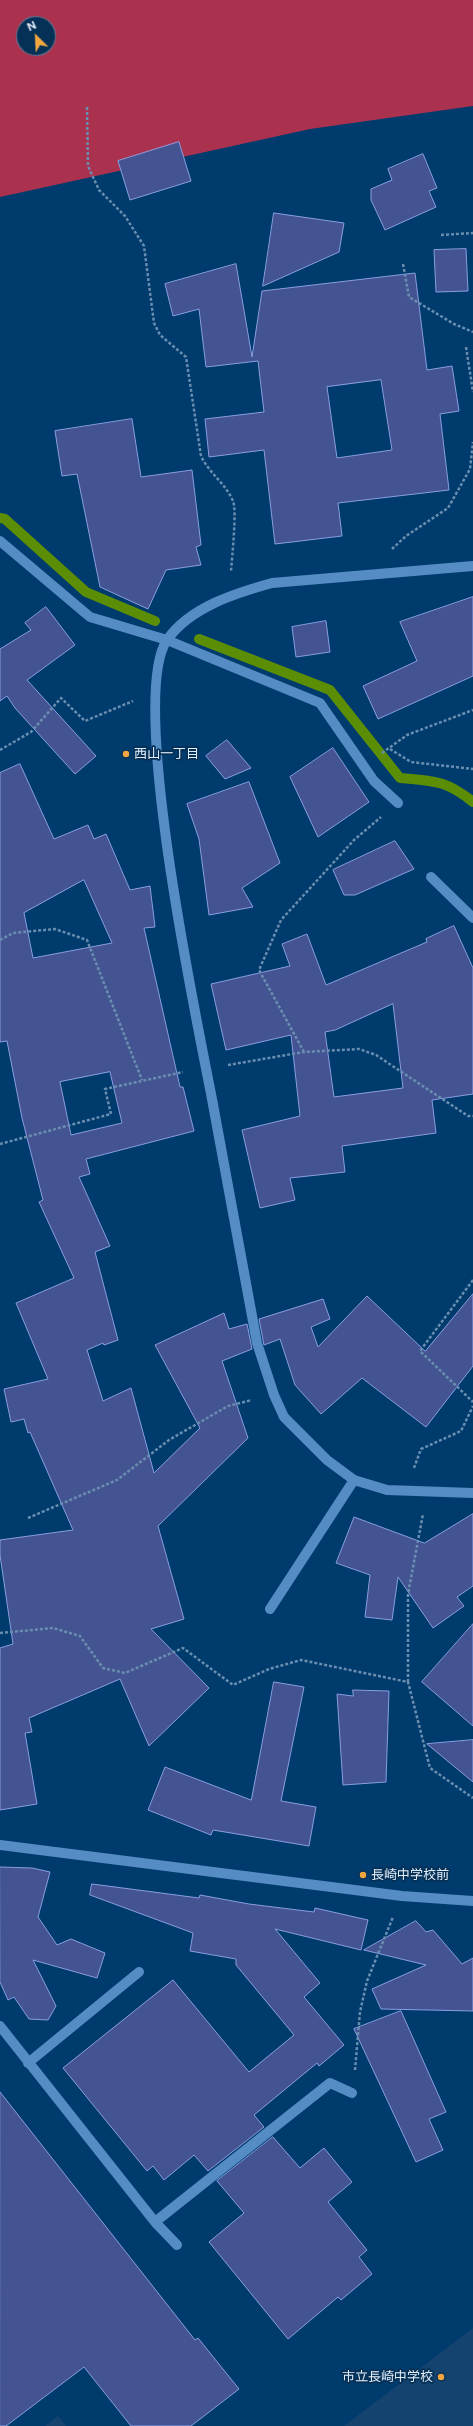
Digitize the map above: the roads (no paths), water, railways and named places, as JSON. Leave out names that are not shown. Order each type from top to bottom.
[{"type":"street","points":[[0,541],[90,617],[167,640],[320,703],[374,781],[398,803]]},
{"type":"street","points":[[473,566],[272,583],[231,596],[189,619],[167,640],[160,657],[155,700],[155,722],[164,820],[180,928],[257,1343],[274,1395],[284,1417],[297,1432],[327,1460],[354,1480],[387,1490],[473,1493]]},
{"type":"street","points":[[431,877],[473,918]]},
{"type":"street","points":[[270,1609],[354,1480]]},
{"type":"street","points":[[0,1845],[402,1896],[473,1901]]},
{"type":"street","points":[[28,2062],[139,1972]]},
{"type":"street","points":[[0,2026],[155,2222],[177,2245]]},
{"type":"street","points":[[155,2222],[330,2083],[352,2093]]},
{"type":"waterway","points":[[0,518],[5,519],[86,592],[155,621]]},
{"type":"waterway","points":[[199,639],[330,690],[400,778],[439,783],[455,789],[473,802]]},
{"type":"place","name":"西山一丁目","points":[[126,754]]},
{"type":"place","name":"長崎中学校前","points":[[363,1875]]},
{"type":"place","name":"市立長崎中学校","points":[[441,2377]]}]
